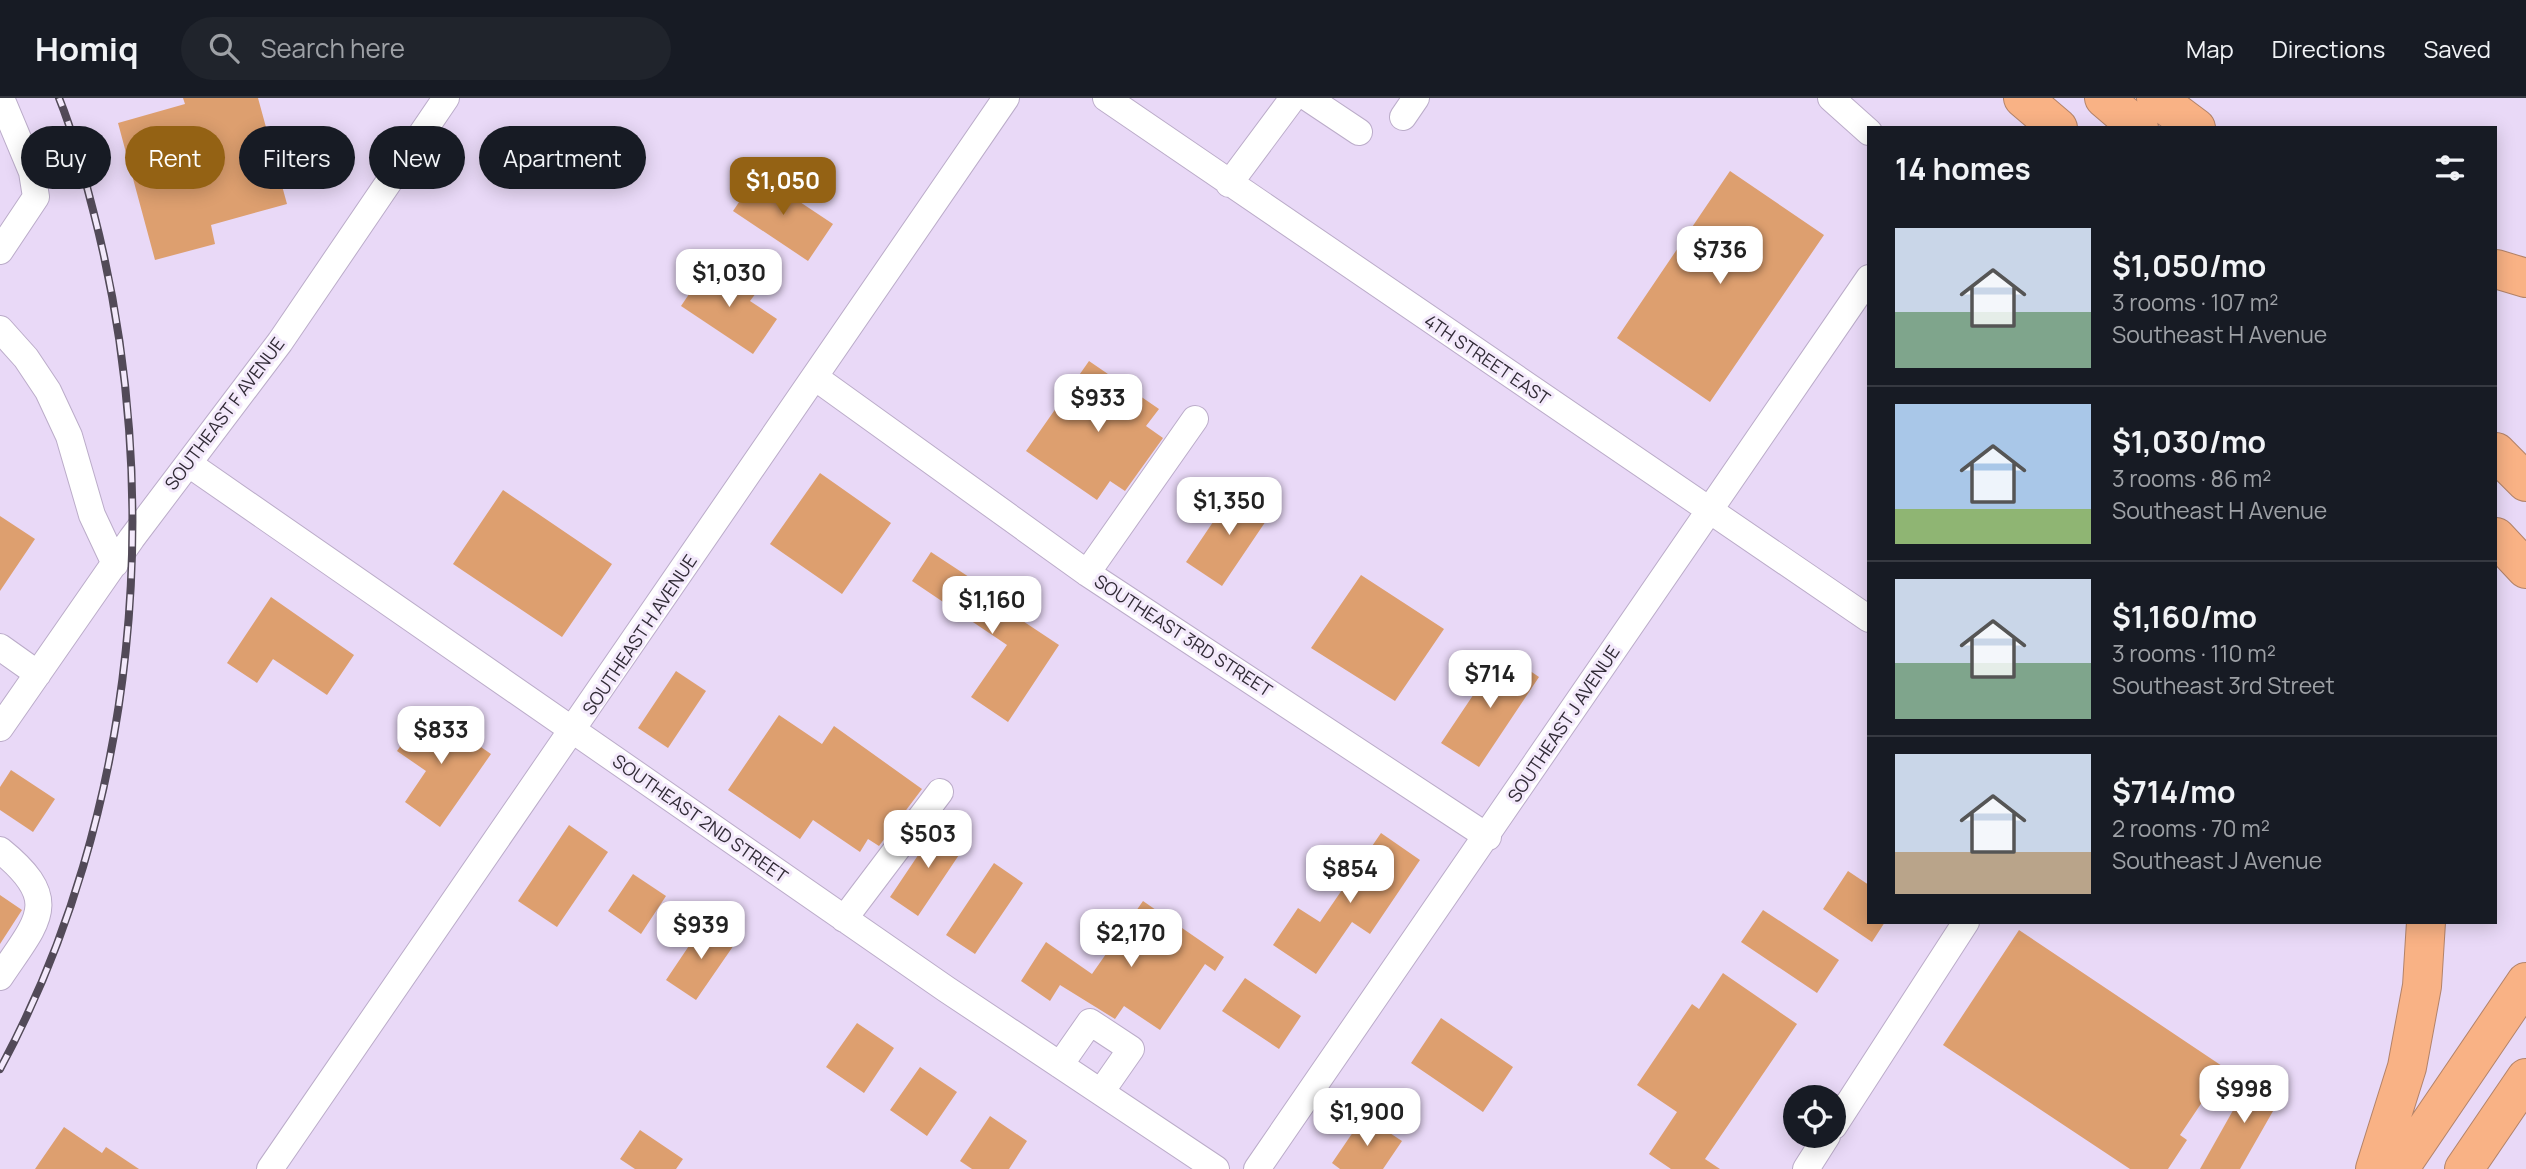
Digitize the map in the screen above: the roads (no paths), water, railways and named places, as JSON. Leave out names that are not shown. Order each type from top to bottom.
[{"type":"highway","points":[[2007,98],[2032,126]]},
{"type":"highway","points":[[2022,98],[2056,126]]},
{"type":"highway","points":[[2104,98],[2137,126]]},
{"type":"highway","points":[[2156,98],[2193,126]]},
{"type":"highway","points":[[2497,269],[2526,278]]},
{"type":"highway","points":[[2497,453],[2526,482]]},
{"type":"highway","points":[[2497,538],[2526,569]]},
{"type":"highway","points":[[2375,1169],[2407,1067],[2423,986],[2426,924]]},
{"type":"highway","points":[[2399,1169],[2526,982]]},
{"type":"highway","points":[[2464,1169],[2526,1078]]},
{"type":"highway","points":[[2446,1100],[2454,1169]]},
{"type":"street","points":[[0,251],[36,197],[32,172],[1,98]]},
{"type":"street","name":"SOUTHEAST F AVENUE","points":[[0,728],[114,564],[280,342],[446,98]]},
{"type":"street","name":"SOUTHEAST H AVENUE","points":[[270,1169],[573,732],[1006,98]]},
{"type":"street","name":"4TH STREET EAST","points":[[1106,98],[1867,618]]},
{"type":"street","points":[[1229,184],[1293,98]]},
{"type":"street","points":[[1308,98],[1359,132]]},
{"type":"street","points":[[1830,98],[1867,130]]},
{"type":"street","name":"SOUTHEAST J AVENUE","points":[[1256,1169],[1488,837],[1867,281]]},
{"type":"street","points":[[0,329],[26,358],[48,391],[69,436],[92,515],[114,564]]},
{"type":"street","name":"SOUTHEAST 3RD STREET","points":[[816,378],[1087,573],[1488,837]]},
{"type":"street","points":[[1087,573],[1195,419]]},
{"type":"street","name":"SOUTHEAST 2ND STREET","points":[[188,464],[844,919],[1216,1169]]},
{"type":"street","points":[[0,647],[38,674]]},
{"type":"street","points":[[844,919],[940,792]]},
{"type":"street","points":[[0,850],[25,870],[36,886],[38,910],[33,927],[0,976]]},
{"type":"street","points":[[1846,1107],[1965,924]]},
{"type":"street","points":[[1060,1065],[1090,1022],[1131,1049],[1101,1092]]},
{"type":"street","points":[[1806,1169],[1820,1148]]},
{"type":"railway","points":[[0,1069],[47,970],[83,867],[109,760],[126,650],[132,540],[129,430],[116,321],[94,214],[59,98]]}]
